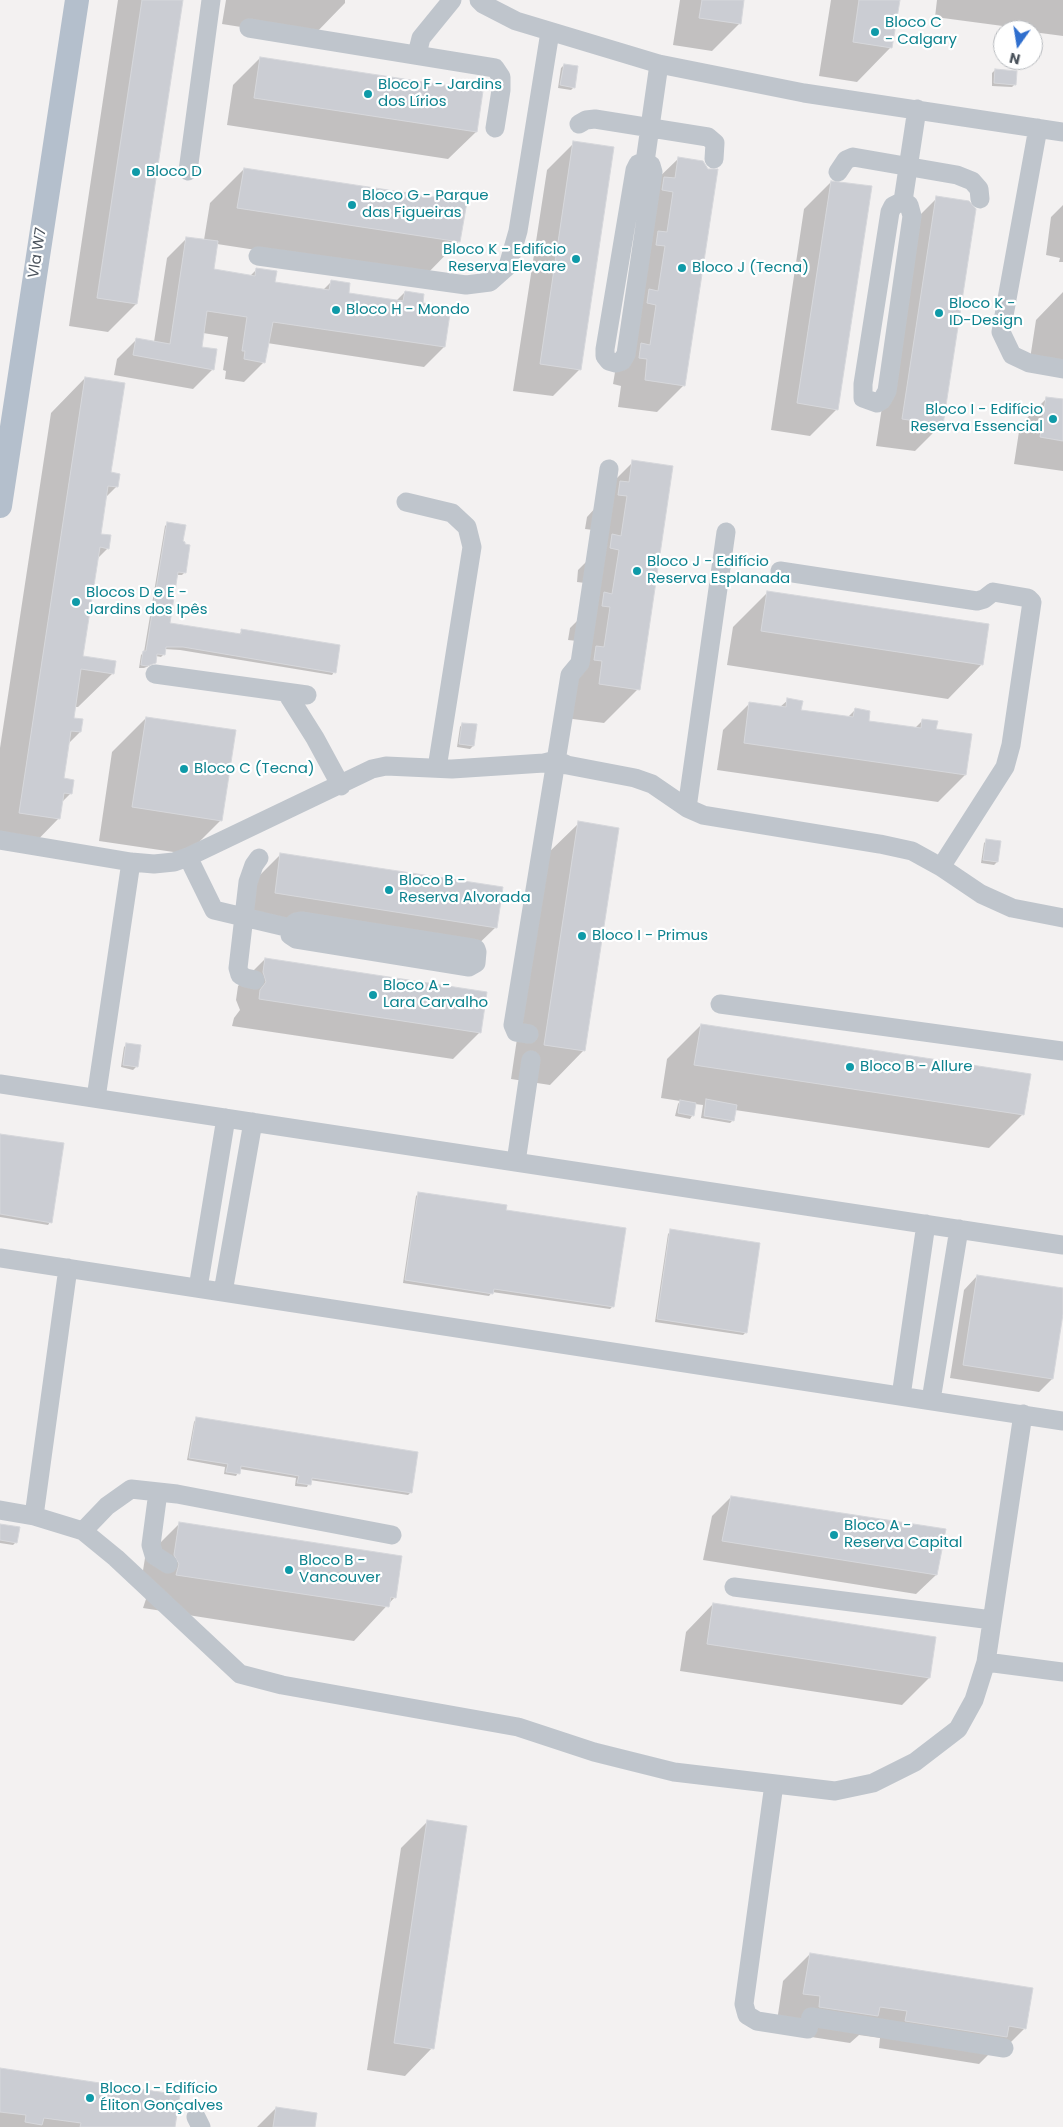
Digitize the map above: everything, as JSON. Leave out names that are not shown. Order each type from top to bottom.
[{"type":"main road","name":"Vla W7","points":[[0,506],[77,0]]},
{"type":"street","points":[[188,171],[211,0]]},
{"type":"street","points":[[417,54],[421,38],[452,0]]},
{"type":"street","points":[[479,0],[483,4],[516,21],[659,64],[804,93],[1063,132]]},
{"type":"street","points":[[249,28],[494,68],[500,76],[501,90],[495,128]]},
{"type":"street","points":[[258,256],[466,284],[490,282],[508,266],[518,231],[550,32]]},
{"type":"street","points":[[645,162],[659,64]]},
{"type":"street","points":[[903,201],[917,109]]},
{"type":"street","points":[[579,124],[586,120],[595,119],[712,139],[716,149],[714,159]]},
{"type":"street","points":[[1038,128],[1001,332],[1012,355],[1029,363],[1063,369]]},
{"type":"street","points":[[838,172],[846,160],[853,157],[957,176],[972,181],[979,189],[980,199]]},
{"type":"street","points":[[645,162],[651,165],[653,172],[626,354],[622,361],[616,363],[610,361],[606,356],[605,349],[635,170],[638,164],[645,162]]},
{"type":"street","points":[[903,201],[910,206],[912,216],[887,391],[882,400],[877,404],[863,398],[863,384],[890,212],[896,204],[903,201]]},
{"type":"street","points":[[529,1034],[516,1032],[513,1024],[570,674],[580,662],[609,469]]},
{"type":"street","points":[[406,502],[452,513],[467,527],[472,547],[437,768]]},
{"type":"street","points":[[687,808],[726,532]]},
{"type":"street","points":[[780,571],[976,601],[984,599],[992,592],[1028,598],[1032,602],[1012,745],[1005,767],[941,867]]},
{"type":"street","points":[[155,674],[307,695]]},
{"type":"street","points":[[286,692],[315,738],[341,786]]},
{"type":"street","points":[[0,840],[132,862],[154,864],[174,862],[188,858],[341,786],[372,769],[386,766],[437,768],[544,763],[556,760],[567,765],[635,778],[652,784],[687,808],[703,815],[912,851],[941,867],[981,894],[1012,908],[1063,918]]},
{"type":"street","points":[[188,858],[214,910],[290,928]]},
{"type":"street","points":[[255,980],[240,975],[238,968],[248,882],[254,865],[259,858]]},
{"type":"street","points":[[96,1098],[132,862]]},
{"type":"street","points":[[301,921],[472,948],[476,949],[477,952],[476,963],[469,967],[296,939],[290,935],[290,928],[296,922],[301,921]]},
{"type":"street","points":[[720,1004],[1063,1051]]},
{"type":"street","points":[[516,1162],[531,1060]]},
{"type":"street","points":[[0,1084],[1063,1245]]},
{"type":"street","points":[[198,1288],[226,1118]]},
{"type":"street","points":[[223,1292],[253,1122]]},
{"type":"street","points":[[902,1396],[926,1224]]},
{"type":"street","points":[[931,1400],[960,1229]]},
{"type":"street","points":[[0,1258],[1063,1421]]},
{"type":"street","points":[[34,1516],[68,1268]]},
{"type":"street","points":[[0,1510],[34,1516],[83,1531],[116,1558],[240,1674],[282,1685],[518,1727],[594,1752],[674,1772],[835,1792],[873,1783],[915,1762],[958,1729],[974,1700],[986,1662],[1023,1414]]},
{"type":"street","points":[[83,1531],[107,1506],[131,1489],[158,1492],[392,1535]]},
{"type":"street","points":[[158,1492],[152,1545],[154,1555],[168,1564]]},
{"type":"street","points":[[734,1588],[992,1620]]},
{"type":"street","points":[[986,1662],[1063,1672]]},
{"type":"street","points":[[774,1784],[744,2004],[747,2015],[757,2020],[808,2029],[811,2017],[1004,2048]]},
{"type":"building","name":"Bloco D","points":[[142,0],[183,0],[137,304],[97,298]]},
{"type":"building","points":[[702,0],[744,0],[741,24],[699,18]]},
{"type":"building","name":"Bloco C - Calgary","points":[[859,0],[900,0],[892,48],[853,42]]},
{"type":"building","name":"Bloco F - Jardins dos Lírios","points":[[260,57],[483,91],[477,132],[254,98]]},
{"type":"building","points":[[564,64],[578,66],[575,88],[560,85]]},
{"type":"building","points":[[995,70],[1017,71],[1016,85],[994,83]]},
{"type":"building","name":"Bloco K - Edifício Reserva Elevare","points":[[573,141],[614,147],[581,370],[540,364]]},
{"type":"building","name":"Bloco J (Tecna)","points":[[678,157],[703,161],[708,169],[718,169],[685,386],[645,380],[647,359],[639,358],[641,343],[650,345],[656,305],[647,303],[649,289],[658,291],[665,246],[656,245],[658,231],[667,232],[673,192],[662,190],[664,177],[675,178]]},
{"type":"building","name":"Bloco G - Parque das Figueiras","points":[[244,168],[467,202],[460,242],[237,208]]},
{"type":"building","points":[[831,181],[872,186],[838,410],[797,403]]},
{"type":"building","name":"Bloco K - ID-Design","points":[[936,196],[969,201],[976,209],[943,425],[902,419]]},
{"type":"building","points":[[186,237],[218,241],[214,269],[255,276],[256,268],[277,271],[275,282],[329,290],[331,280],[350,283],[349,293],[403,301],[405,291],[424,294],[423,303],[451,307],[445,347],[273,322],[265,363],[244,359],[245,351],[242,351],[247,317],[207,311],[202,347],[217,349],[214,370],[133,355],[136,338],[170,344]]},
{"type":"building","name":"Blocos D e E - Jardins dos Ipês","points":[[85,377],[125,383],[111,472],[120,474],[118,487],[108,486],[101,534],[111,535],[109,549],[100,547],[83,656],[116,661],[114,674],[81,669],[74,718],[83,719],[81,732],[71,731],[64,778],[74,780],[72,794],[64,793],[60,819],[19,813]]},
{"type":"building","name":"Bloco I - Edifício Reserva Essencial","points":[[1046,397],[1063,399],[1063,441],[1040,437]]},
{"type":"building","name":"Bloco J - Edifício Reserva Esplanada","points":[[632,460],[673,466],[640,690],[599,684],[602,661],[594,660],[596,646],[604,647],[610,607],[602,606],[604,592],[612,594],[619,550],[610,548],[612,534],[621,536],[627,496],[618,495],[620,481],[629,482]]},
{"type":"building","points":[[167,522],[186,525],[183,541],[185,544],[190,545],[186,573],[178,572],[170,623],[241,634],[241,629],[340,645],[336,673],[183,647],[166,647],[165,655],[157,654],[156,663],[147,666],[141,665],[143,651],[146,651]]},
{"type":"building","points":[[767,591],[989,624],[983,665],[761,631]]},
{"type":"building","points":[[787,698],[803,701],[801,710],[853,717],[855,708],[870,711],[869,721],[921,728],[922,719],[938,721],[936,729],[972,734],[966,775],[744,743],[749,702],[786,707]]},
{"type":"building","name":"Bloco C (Tecna)","points":[[146,717],[236,730],[222,821],[132,807]]},
{"type":"building","points":[[462,723],[477,724],[474,746],[459,744]]},
{"type":"building","name":"Bloco I - Primus","points":[[578,821],[619,828],[585,1051],[544,1045]]},
{"type":"building","points":[[986,839],[1001,841],[998,862],[983,860]]},
{"type":"building","name":"Bloco B - Reserva Alvorada","points":[[280,853],[503,887],[497,928],[275,893]]},
{"type":"building","name":"Bloco A - Lara Carvalho","points":[[265,958],[487,992],[481,1033],[259,999],[260,990],[266,982],[263,972]]},
{"type":"building","name":"Bloco B - Allure","points":[[701,1024],[1031,1074],[1024,1115],[694,1065]]},
{"type":"building","points":[[126,1043],[141,1045],[138,1067],[123,1065]]},
{"type":"building","points":[[706,1099],[737,1105],[734,1121],[704,1116]]},
{"type":"building","points":[[680,1100],[696,1103],[694,1116],[678,1113]]},
{"type":"building","points":[[0,1134],[64,1143],[52,1223],[0,1214]]},
{"type":"building","points":[[418,1192],[507,1205],[506,1210],[626,1228],[614,1307],[494,1289],[493,1294],[405,1280]]},
{"type":"building","points":[[670,1229],[760,1243],[747,1333],[657,1319]]},
{"type":"building","points":[[977,1275],[1063,1288],[1063,1314],[1053,1379],[963,1365]]},
{"type":"building","points":[[196,1417],[418,1452],[412,1493],[312,1478],[311,1485],[297,1483],[299,1476],[241,1466],[240,1474],[226,1472],[228,1464],[189,1458]]},
{"type":"building","name":"Bloco A - Reserva Capital","points":[[731,1496],[946,1529],[937,1575],[722,1541]]},
{"type":"building","name":"Bloco B - Vancouver","points":[[179,1522],[402,1556],[396,1598],[391,1597],[389,1607],[176,1575],[179,1564],[174,1555]]},
{"type":"building","points":[[0,1524],[20,1527],[17,1543],[0,1540]]},
{"type":"building","points":[[713,1603],[936,1637],[930,1678],[707,1644]]},
{"type":"building","points":[[427,1820],[467,1826],[434,2049],[394,2043]]},
{"type":"building","points":[[810,1953],[1033,1988],[1026,2029],[1009,2026],[1007,2037],[905,2021],[907,2011],[880,2007],[878,2016],[819,2007],[820,1996],[803,1994]]},
{"type":"building","name":"Bloco I - Edifício Éliton Gonçalves","points":[[0,2068],[180,2095],[175,2127],[80,2127],[81,2123],[44,2118],[42,2125],[25,2122],[26,2115],[0,2112]]},
{"type":"building","points":[[276,2107],[317,2113],[315,2127],[273,2127]]},
{"type":"place","name":"Bloco C - Calgary","points":[[875,32]]},
{"type":"place","name":"Bloco F - Jardins dos Lírios","points":[[368,94]]},
{"type":"place","name":"Bloco D","points":[[136,172]]},
{"type":"place","name":"Bloco G - Parque das Figueiras","points":[[352,205]]},
{"type":"place","name":"Bloco K - Edifício Reserva Elevare","points":[[576,259]]},
{"type":"place","name":"Bloco J (Tecna)","points":[[682,268]]},
{"type":"place","name":"Bloco H - Mondo","points":[[336,310]]},
{"type":"place","name":"Bloco K - ID-Design","points":[[939,313]]},
{"type":"place","name":"Bloco I - Edifício Reserva Essencial","points":[[1053,419]]},
{"type":"place","name":"Bloco J - Edifício Reserva Esplanada","points":[[637,571]]},
{"type":"place","name":"Blocos D e E - Jardins dos Ipês","points":[[76,602]]},
{"type":"place","name":"Bloco C (Tecna)","points":[[184,769]]},
{"type":"place","name":"Bloco B - Reserva Alvorada","points":[[389,890]]},
{"type":"place","name":"Bloco I - Primus","points":[[582,936]]},
{"type":"place","name":"Bloco A - Lara Carvalho","points":[[373,995]]},
{"type":"place","name":"Bloco B - Allure","points":[[850,1067]]},
{"type":"place","name":"Bloco A - Reserva Capital","points":[[834,1535]]},
{"type":"place","name":"Bloco B - Vancouver","points":[[289,1570]]},
{"type":"place","name":"Bloco I - Edifício Éliton Gonçalves","points":[[90,2098]]}]
